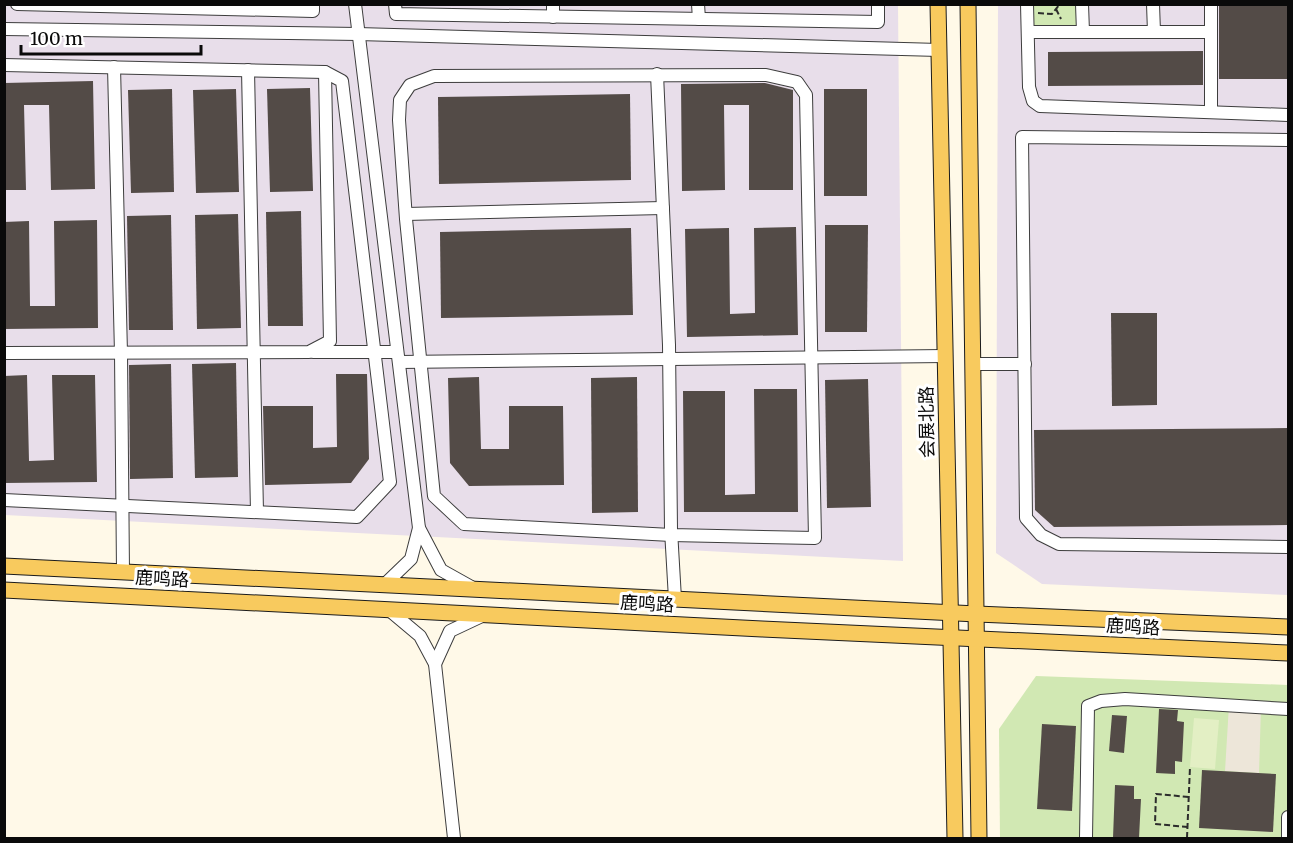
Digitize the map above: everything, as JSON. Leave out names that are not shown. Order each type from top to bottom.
[{"type":"main road","name":"会展北路","points":[[938,4],[955,838]]},
{"type":"main road","points":[[968,4],[979,838]]},
{"type":"main road","name":"鹿鸣路","points":[[4,566],[1288,627]]},
{"type":"main road","name":"鹿鸣路","points":[[4,590],[1288,653]]},
{"type":"street","points":[[17,4],[180,6],[313,11],[313,4]]},
{"type":"street","points":[[355,4],[419,528],[441,570],[476,589]]},
{"type":"street","points":[[395,4],[396,14],[553,11],[699,19],[878,22],[878,4]]},
{"type":"street","points":[[698,4],[699,19]]},
{"type":"street","points":[[1082,4],[1083,32]]},
{"type":"street","points":[[1153,4],[1154,32]]},
{"type":"street","points":[[1211,4],[1211,111]]},
{"type":"street","points":[[1028,6],[1029,87],[1033,101],[1040,106],[1288,115]]},
{"type":"street","points":[[4,29],[358,34],[939,50]]},
{"type":"street","points":[[1028,32],[1211,32]]},
{"type":"street","points":[[4,65],[325,72],[342,81],[390,482],[357,517],[4,500]]},
{"type":"street","points":[[114,67],[121,353],[123,572]]},
{"type":"street","points":[[248,70],[258,512]]},
{"type":"street","points":[[309,352],[330,341],[325,72]]},
{"type":"street","points":[[657,74],[669,358],[671,535],[675,599]]},
{"type":"street","points":[[657,74],[766,75],[797,82],[806,95],[815,538],[671,535],[464,524],[434,496],[406,214],[399,120],[400,100],[410,85],[434,76],[657,74]]},
{"type":"street","points":[[1288,140],[1022,137],[1026,518],[1041,536],[1059,544],[1288,547]]},
{"type":"street","points":[[406,214],[663,208]]},
{"type":"street","points":[[4,353],[374,351],[421,362],[945,356]]},
{"type":"street","points":[[974,364],[1025,364]]},
{"type":"street","points":[[384,585],[411,559],[419,528]]},
{"type":"street","points":[[389,610],[420,636],[435,664],[454,838]]},
{"type":"street","points":[[435,664],[450,632],[485,615]]},
{"type":"street","points":[[1086,838],[1088,706],[1101,701],[1125,699],[1288,709]]},
{"type":"street","points":[[1288,817],[1288,838]]},
{"type":"path","points":[[1028,6],[1039,14],[1052,14],[1060,4]]},
{"type":"path","points":[[1187,838],[1190,767]]},
{"type":"path","points":[[1188,827],[1155,824],[1156,794],[1189,797]]},
{"type":"shaded area","points":[[4,5],[898,5],[903,561],[5,515]]},
{"type":"shaded area","points":[[998,5],[1288,5],[1288,595],[1042,584],[996,553]]},
{"type":"shaded area","points":[[1229,705],[1261,707],[1259,773],[1225,771]]},
{"type":"green space","points":[[1027,5],[1082,5],[1083,32],[1028,32]]},
{"type":"green space","points":[[1036,676],[1288,685],[1288,838],[1000,838],[999,729]]},
{"type":"green space","points":[[1194,718],[1219,720],[1215,769],[1190,767]]},
{"type":"building","points":[[1219,4],[1288,4],[1288,79],[1219,79]]},
{"type":"building","points":[[1203,51],[1203,85],[1048,86],[1048,52]]},
{"type":"building","points":[[93,81],[95,189],[51,190],[49,105],[24,105],[26,190],[4,190],[4,83]]},
{"type":"building","points":[[765,83],[793,90],[793,190],[749,190],[749,105],[724,105],[725,190],[682,191],[681,84]]},
{"type":"building","points":[[310,88],[313,191],[270,192],[267,89]]},
{"type":"building","points":[[172,89],[174,192],[131,193],[128,90]]},
{"type":"building","points":[[236,89],[239,192],[196,193],[193,90]]},
{"type":"building","points":[[824,89],[867,89],[867,196],[824,196]]},
{"type":"building","points":[[630,94],[631,180],[439,184],[438,97]]},
{"type":"building","points":[[301,211],[303,326],[268,326],[266,212]]},
{"type":"building","points":[[238,214],[241,328],[197,329],[195,215]]},
{"type":"building","points":[[171,215],[173,330],[129,330],[127,216]]},
{"type":"building","points":[[97,220],[98,328],[4,329],[4,222],[29,221],[30,306],[55,306],[54,221]]},
{"type":"building","points":[[825,225],[868,225],[867,332],[825,332]]},
{"type":"building","points":[[796,227],[798,335],[687,337],[685,229],[729,228],[730,314],[755,313],[754,228]]},
{"type":"building","points":[[631,228],[633,315],[441,318],[440,232]]},
{"type":"building","points":[[1111,313],[1157,313],[1157,405],[1112,406]]},
{"type":"building","points":[[236,363],[238,477],[195,478],[192,364]]},
{"type":"building","points":[[171,364],[173,478],[130,479],[129,365]]},
{"type":"building","points":[[336,374],[367,374],[369,459],[351,483],[265,485],[263,406],[313,406],[313,448],[337,447]]},
{"type":"building","points":[[27,375],[29,461],[54,460],[52,375],[95,375],[97,482],[4,483],[4,376]]},
{"type":"building","points":[[479,377],[481,449],[509,449],[509,406],[563,406],[564,485],[469,486],[450,463],[448,378]]},
{"type":"building","points":[[637,377],[638,512],[592,513],[591,378]]},
{"type":"building","points":[[868,379],[871,507],[827,508],[825,380]]},
{"type":"building","points":[[754,389],[797,389],[798,512],[684,512],[683,391],[725,391],[725,495],[755,494]]},
{"type":"building","points":[[1288,428],[1288,525],[1054,527],[1035,510],[1034,430]]},
{"type":"building","points":[[1159,709],[1178,710],[1177,721],[1184,722],[1182,762],[1175,761],[1175,774],[1156,773]]},
{"type":"building","points":[[1112,715],[1127,716],[1124,753],[1109,751]]},
{"type":"building","points":[[1042,724],[1076,726],[1072,811],[1037,809]]},
{"type":"building","points":[[1202,770],[1276,774],[1273,832],[1199,828]]},
{"type":"building","points":[[1115,785],[1134,786],[1134,799],[1141,799],[1139,838],[1113,838]]}]
